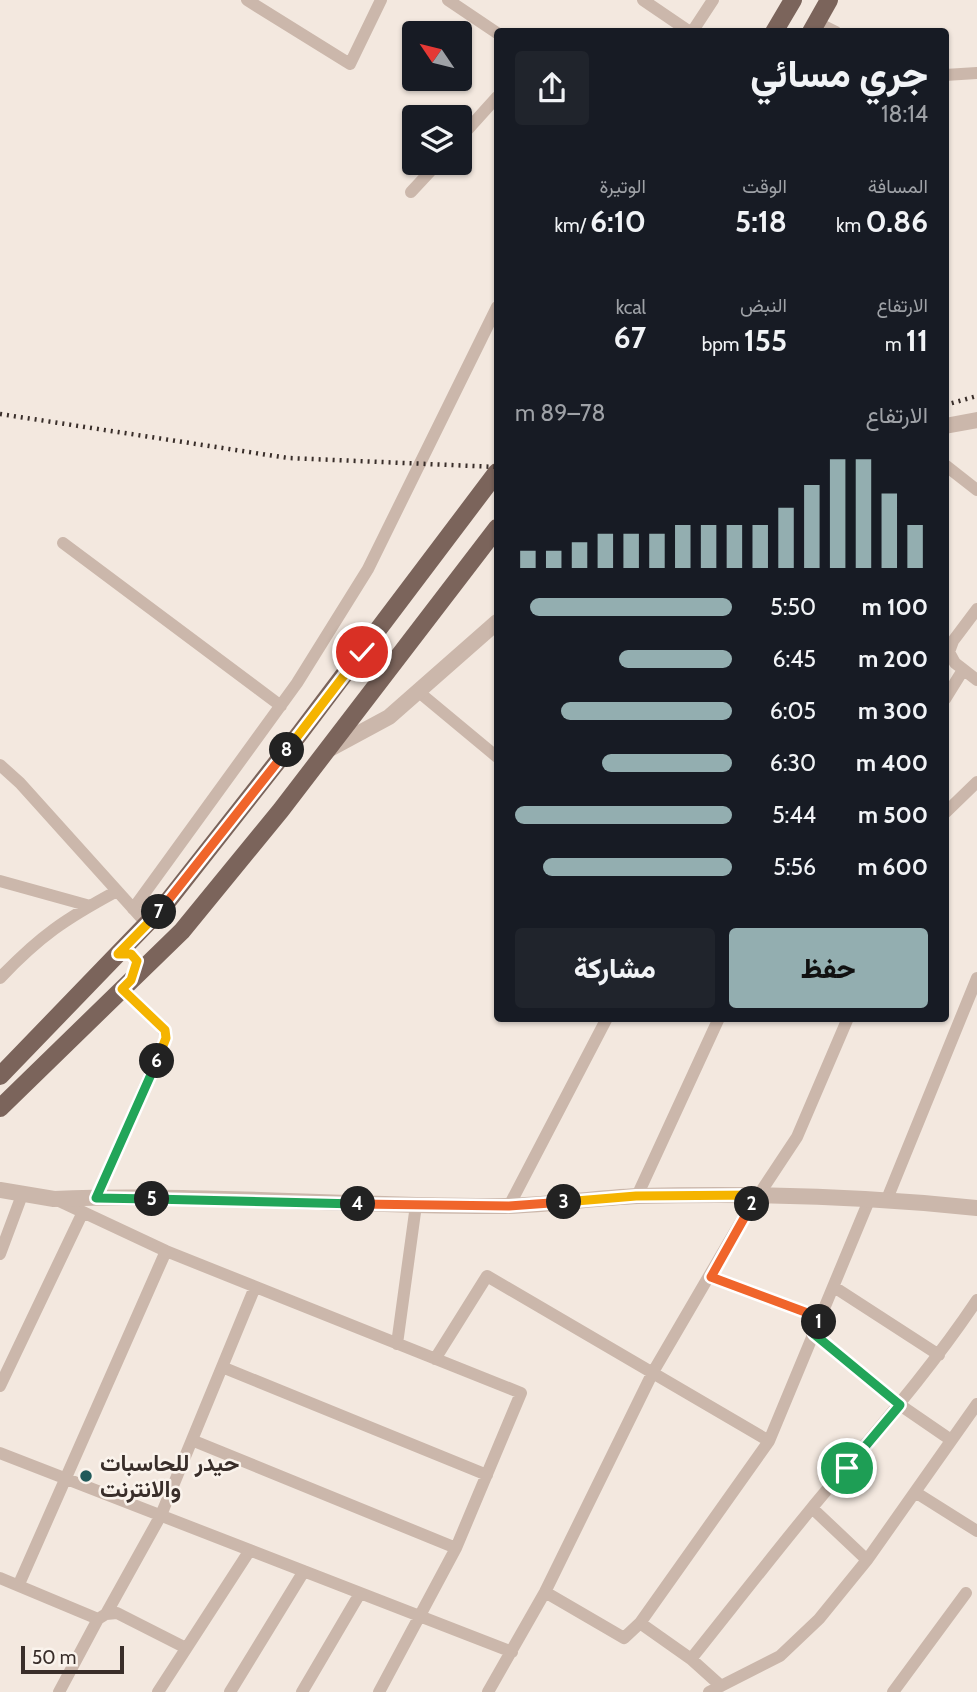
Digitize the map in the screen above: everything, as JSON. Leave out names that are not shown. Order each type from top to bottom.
[{"type":"main road","points":[[776,28],[793,0]]},
{"type":"main road","points":[[813,27],[829,0]]},
{"type":"main road","points":[[0,1076],[164,906],[300,733],[494,476]]},
{"type":"main road","points":[[0,1108],[181,931],[494,532]]},
{"type":"main road","points":[[164,906],[156,922],[159,929],[165,934],[181,931]]},
{"type":"main road","points":[[118,954],[135,957],[136,966],[126,985]]},
{"type":"street","points":[[247,0],[350,64],[381,0]]},
{"type":"street","points":[[448,0],[494,31]]},
{"type":"street","points":[[643,0],[685,28]]},
{"type":"street","points":[[694,28],[713,0]]},
{"type":"street","points":[[949,75],[977,73]]},
{"type":"street","points":[[472,125],[494,100]]},
{"type":"street","points":[[411,192],[427,175]]},
{"type":"street","points":[[133,909],[281,706],[368,569],[494,313]]},
{"type":"street","points":[[949,425],[977,420]]},
{"type":"street","points":[[949,468],[977,490]]},
{"type":"street","points":[[63,543],[162,620],[281,706]]},
{"type":"street","points":[[977,609],[950,646],[951,658],[977,680]]},
{"type":"street","points":[[324,752],[366,732],[420,693],[494,625]]},
{"type":"street","points":[[949,693],[963,670]]},
{"type":"street","points":[[420,693],[494,755]]},
{"type":"street","points":[[0,765],[146,925]]},
{"type":"street","points":[[949,809],[977,782]]},
{"type":"street","points":[[0,881],[90,906]]},
{"type":"street","points":[[0,978],[32,945],[61,921],[117,891]]},
{"type":"street","points":[[887,1199],[977,978]]},
{"type":"street","points":[[96,1198],[166,1038],[162,1026],[126,985]]},
{"type":"street","points":[[509,1206],[605,1022]]},
{"type":"street","points":[[636,1196],[717,1022]]},
{"type":"street","points":[[488,1692],[545,1592],[653,1372],[758,1195],[797,1137],[846,1022]]},
{"type":"street","points":[[0,1190],[54,1199],[509,1206],[636,1196],[758,1195],[870,1198],[977,1207]]},
{"type":"street","points":[[0,1254],[22,1195]]},
{"type":"street","points":[[545,1592],[624,1638],[640,1623],[769,1441],[870,1198]]},
{"type":"street","points":[[54,1199],[166,1251],[521,1393],[456,1548],[379,1692]]},
{"type":"street","points":[[397,1344],[416,1205]]},
{"type":"street","points":[[0,1386],[82,1214]]},
{"type":"street","points":[[19,1584],[166,1251]]},
{"type":"street","points":[[435,1359],[487,1276],[769,1441]]},
{"type":"street","points":[[711,1277],[821,1318]]},
{"type":"street","points":[[59,1692],[161,1515],[194,1441],[255,1287]]},
{"type":"street","points":[[834,1287],[939,1355]]},
{"type":"street","points":[[691,1660],[812,1508],[900,1405],[977,1300]]},
{"type":"street","points":[[814,1334],[900,1405],[951,1440]]},
{"type":"street","points":[[222,1367],[487,1475]]},
{"type":"street","points":[[640,1623],[691,1660],[715,1689],[780,1656],[819,1619],[867,1560],[977,1404]]},
{"type":"street","points":[[194,1441],[456,1548]]},
{"type":"street","points":[[0,1453],[359,1595],[512,1652]]},
{"type":"street","points":[[915,1492],[977,1531]]},
{"type":"street","points":[[812,1508],[867,1560]]},
{"type":"street","points":[[158,1692],[250,1550]]},
{"type":"street","points":[[230,1692],[304,1571]]},
{"type":"street","points":[[0,1578],[102,1616],[117,1614],[186,1648]]},
{"type":"street","points":[[893,1692],[965,1592]]},
{"type":"street","points":[[308,1690],[359,1595]]},
{"type":"railway","points":[[949,404],[977,396]]},
{"type":"railway","points":[[0,414],[288,458],[494,467]]},
{"type":"place","name":"حيدر للحاسبات والانترنت","points":[[86,1476]]},
{"type":"route","points":[[362,652],[202,859],[164,906],[118,954],[131,954],[137,961],[131,980],[122,989],[162,1026],[166,1038],[96,1198],[509,1206],[636,1196],[758,1195],[711,1277],[821,1318],[814,1334],[900,1405],[847,1468]]}]
